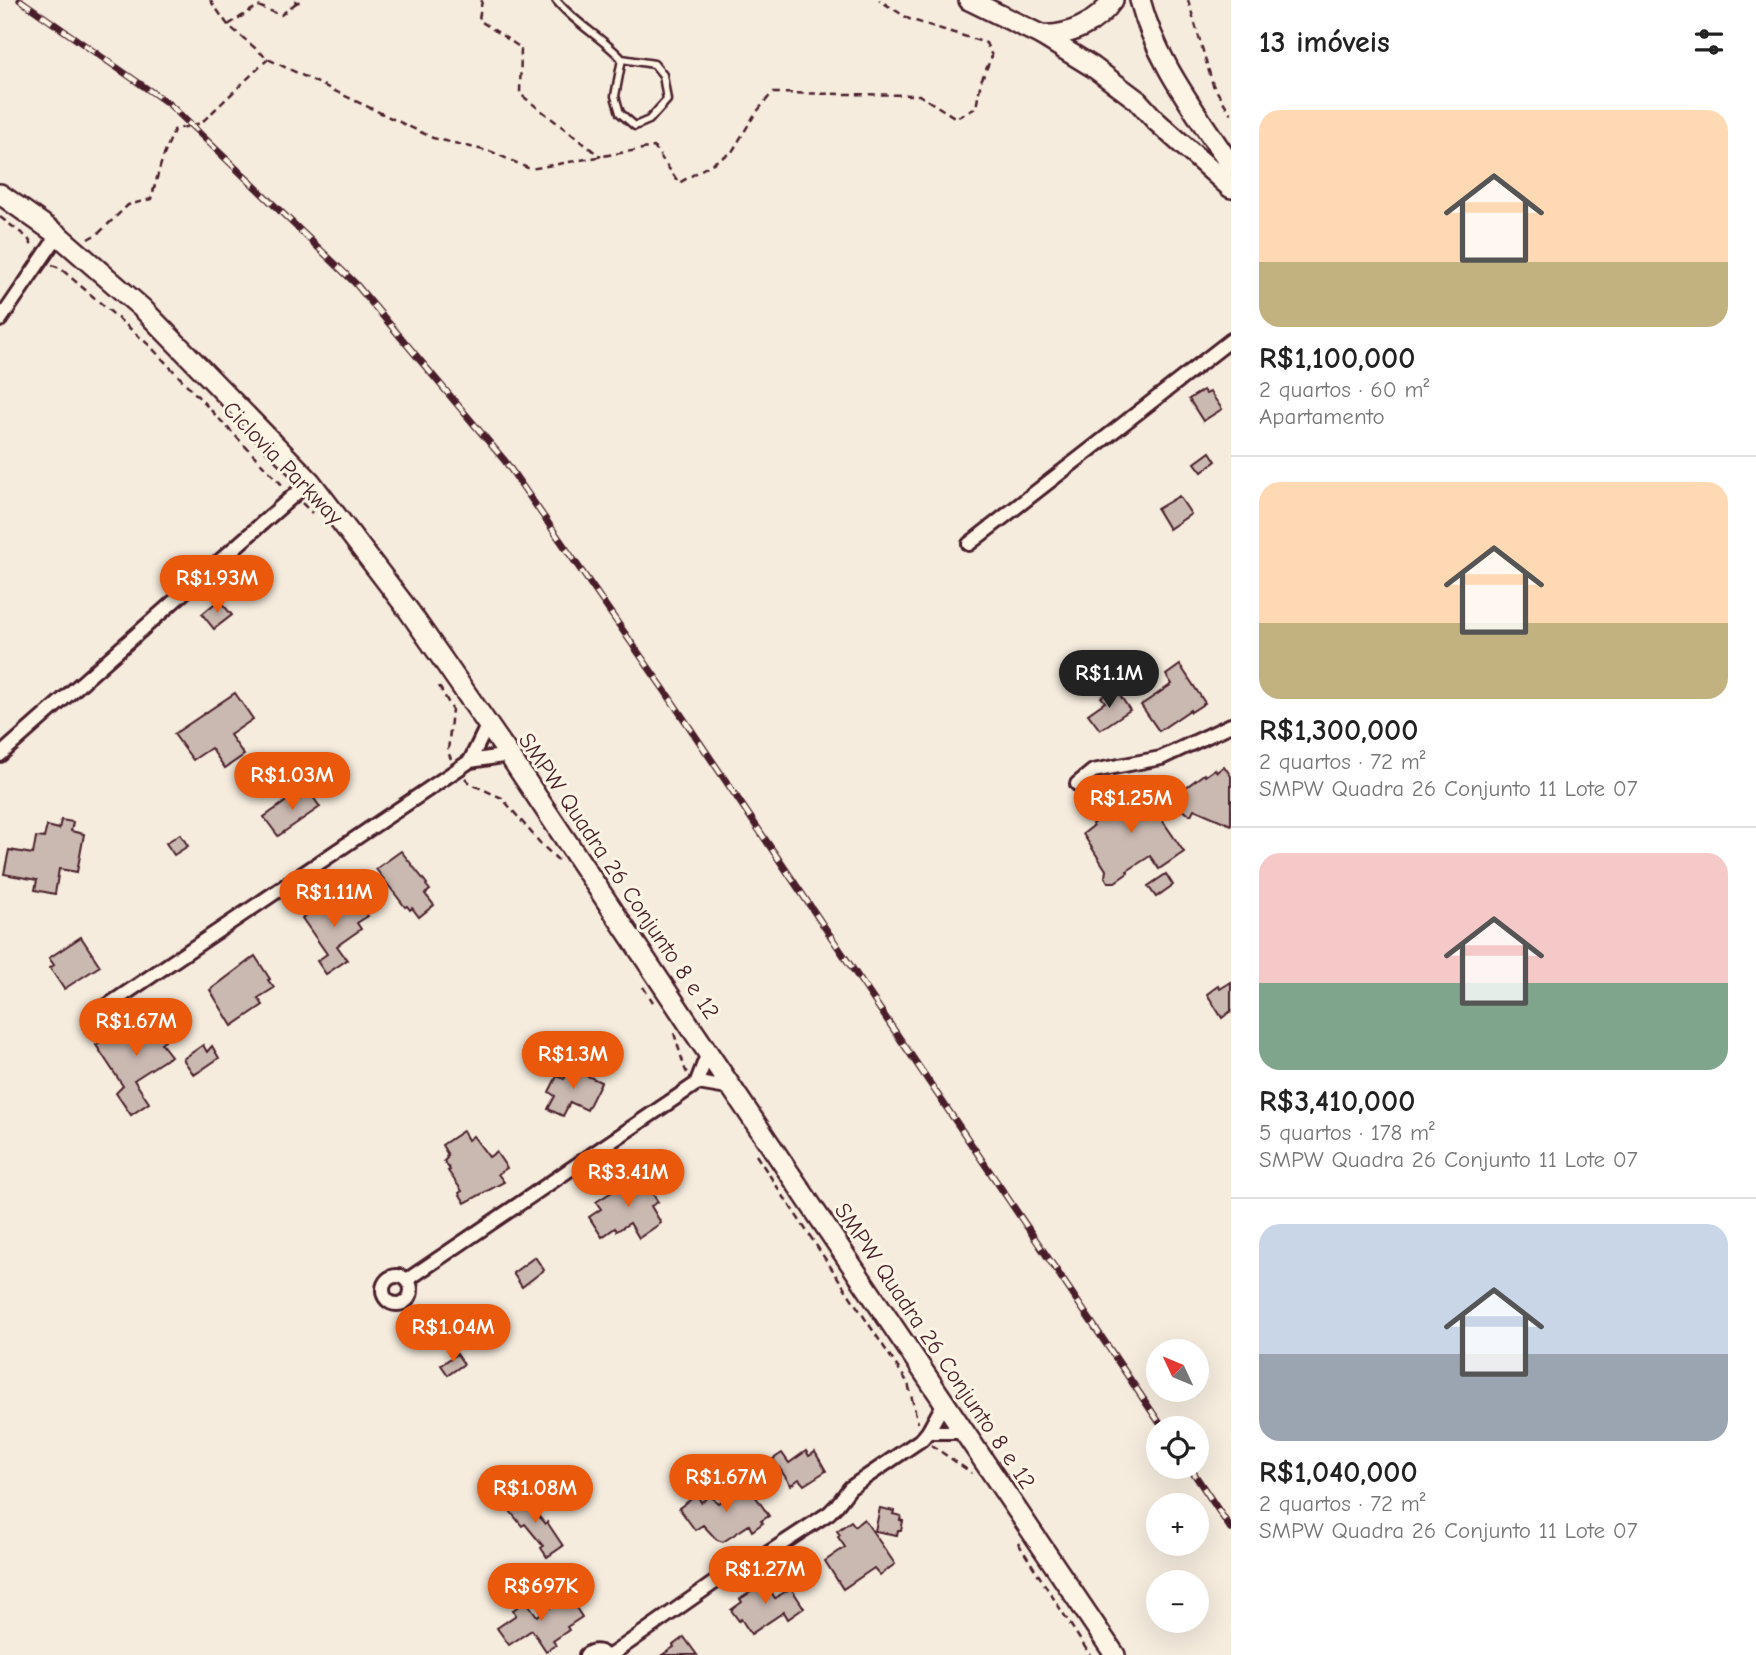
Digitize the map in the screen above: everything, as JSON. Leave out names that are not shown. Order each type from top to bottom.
[{"type":"street","points":[[1041,35],[1051,36],[1083,27],[1107,9],[1114,0]]},
{"type":"street","points":[[1140,0],[1154,44],[1231,166]]},
{"type":"street","points":[[973,1],[1041,35],[1093,67],[1137,100],[1156,121],[1231,188]]},
{"type":"street","name":"SMPW Quadra 26 Conjunto 8 e 12","points":[[0,194],[58,235],[143,309],[310,481],[409,611],[488,724],[1115,1655]]},
{"type":"street","points":[[0,320],[58,235]]},
{"type":"street","points":[[969,544],[1231,340]]},
{"type":"street","points":[[0,755],[310,481]]},
{"type":"street","points":[[470,761],[488,724]]},
{"type":"street","points":[[1077,784],[1093,771],[1161,758],[1231,725]]},
{"type":"street","points":[[102,1010],[470,761],[509,755]]},
{"type":"street","points":[[407,1280],[697,1084],[708,1053]]},
{"type":"street","points":[[697,1084],[733,1089]]},
{"type":"street","points":[[611,1655],[738,1566],[765,1555],[829,1513],[850,1488],[925,1436],[944,1403]]},
{"type":"street","points":[[925,1436],[963,1432]]},
{"type":"street","points":[[586,1655],[599,1651],[605,1655]]},
{"type":"lane","points":[[556,0],[564,10],[610,46],[622,59],[654,64],[663,75],[667,100],[649,120],[635,126],[620,113],[615,96],[622,59]]},
{"type":"path","points":[[228,25],[258,6],[281,15],[296,1],[303,0]]},
{"type":"path","points":[[482,0],[479,20],[521,48],[520,94],[601,157]]},
{"type":"path","points":[[1188,0],[1213,85],[1231,114]]},
{"type":"path","points":[[74,248],[100,232],[128,205],[152,199],[162,160],[174,130],[201,124],[268,59]]},
{"type":"path","name":"Ciclovia Parkway","points":[[0,218],[27,238],[39,260],[61,268],[149,345],[279,484],[320,519]]},
{"type":"path","points":[[438,684],[452,709],[448,752],[456,771],[471,783],[502,798],[541,844],[566,867]]},
{"type":"path","points":[[641,983],[654,1003]]},
{"type":"path","points":[[672,1024],[685,1069],[697,1084]]},
{"type":"path","points":[[753,1151],[908,1383],[925,1436],[973,1474]]},
{"type":"path","points":[[1017,1542],[1090,1655]]},
{"type":"building","points":[[1203,390],[1206,394],[1210,392],[1222,409],[1203,421],[1189,399]]},
{"type":"building","points":[[1210,452],[1216,461],[1202,472],[1195,463]]},
{"type":"building","points":[[1179,496],[1191,514],[1169,529],[1157,509]]},
{"type":"building","points":[[219,600],[232,615],[214,629],[202,614]]},
{"type":"building","points":[[1180,665],[1205,703],[1159,731],[1141,705],[1172,684],[1166,675]]},
{"type":"building","points":[[1115,688],[1130,710],[1100,730],[1088,714],[1105,702],[1101,697]]},
{"type":"building","points":[[235,693],[253,719],[230,735],[244,755],[225,768],[211,748],[193,760],[174,734]]},
{"type":"building","points":[[1224,766],[1231,776],[1231,825],[1194,809],[1191,815],[1175,807],[1185,788],[1204,774],[1205,776],[1215,769],[1217,772]]},
{"type":"building","points":[[1136,782],[1184,852],[1159,869],[1150,856],[1115,882],[1108,882],[1105,877],[1106,870],[1083,834],[1105,815],[1100,807]]},
{"type":"building","points":[[306,787],[320,807],[278,836],[264,817]]},
{"type":"building","points":[[61,820],[73,822],[71,831],[84,834],[77,872],[59,869],[55,894],[35,890],[37,880],[4,874],[9,850],[33,854],[36,837],[44,838],[47,826],[59,829]]},
{"type":"building","points":[[180,834],[188,846],[174,855],[166,843]]},
{"type":"building","points":[[401,851],[430,890],[425,894],[434,905],[419,917],[412,908],[410,910],[405,907],[376,869]]},
{"type":"building","points":[[1166,874],[1173,885],[1156,897],[1148,886]]},
{"type":"building","points":[[337,894],[349,911],[359,904],[368,916],[357,923],[361,929],[337,946],[347,960],[326,974],[317,961],[327,954],[302,918]]},
{"type":"building","points":[[81,937],[100,966],[64,989],[50,968],[54,965],[49,958]]},
{"type":"building","points":[[255,956],[274,988],[258,998],[263,1005],[232,1026],[210,990]]},
{"type":"building","points":[[1231,982],[1231,1011],[1222,1018],[1207,994],[1218,986],[1220,989]]},
{"type":"building","points":[[156,1014],[171,1036],[161,1043],[171,1056],[134,1080],[149,1103],[131,1115],[116,1093],[123,1086],[96,1045],[112,1034],[116,1040]]},
{"type":"building","points":[[203,1045],[207,1052],[212,1046],[219,1058],[194,1075],[183,1059]]},
{"type":"building","points":[[570,1068],[601,1082],[587,1110],[570,1102],[563,1116],[548,1109],[555,1096],[549,1092],[557,1076],[564,1079]]},
{"type":"building","points":[[463,1131],[468,1140],[473,1136],[489,1157],[496,1152],[507,1168],[498,1174],[504,1182],[465,1203],[459,1193],[462,1191],[444,1161],[448,1155],[442,1145]]},
{"type":"building","points":[[642,1173],[658,1202],[651,1206],[661,1223],[639,1238],[630,1223],[617,1231],[615,1228],[602,1237],[589,1217],[601,1209],[596,1202]]},
{"type":"building","points":[[535,1257],[544,1270],[522,1287],[513,1273]]},
{"type":"building","points":[[457,1354],[464,1364],[448,1375],[441,1365]]},
{"type":"building","points":[[806,1451],[809,1456],[815,1452],[826,1471],[804,1485],[799,1479],[791,1485],[773,1459],[782,1453],[789,1463]]},
{"type":"building","points":[[747,1484],[769,1516],[752,1531],[749,1525],[723,1542],[717,1540],[703,1525],[695,1530],[679,1508],[697,1495],[701,1502],[710,1496],[718,1503]]},
{"type":"building","points":[[520,1494],[545,1524],[547,1522],[563,1546],[547,1557],[541,1548],[543,1546],[506,1506]]},
{"type":"building","points":[[880,1508],[894,1511],[893,1514],[901,1516],[901,1531],[898,1531],[897,1535],[875,1531]]},
{"type":"building","points":[[864,1519],[895,1564],[880,1575],[874,1568],[843,1589],[825,1561],[845,1547],[837,1531],[851,1521],[855,1526]]},
{"type":"building","points":[[763,1578],[775,1598],[791,1588],[804,1608],[788,1619],[784,1612],[751,1634],[731,1610],[742,1602],[740,1599],[754,1590],[751,1586]]},
{"type":"building","points":[[569,1597],[582,1617],[567,1627],[569,1630],[553,1641],[556,1645],[546,1651],[532,1630],[509,1645],[497,1628],[516,1615],[513,1610],[526,1601],[537,1616]]},
{"type":"building","points":[[684,1637],[697,1655],[662,1655],[674,1647],[673,1645]]},
{"type":"railway","points":[[20,0],[169,104],[355,283],[505,461],[665,691],[1155,1416]]},
{"type":"railway","points":[[1198,1479],[1231,1529]]}]
